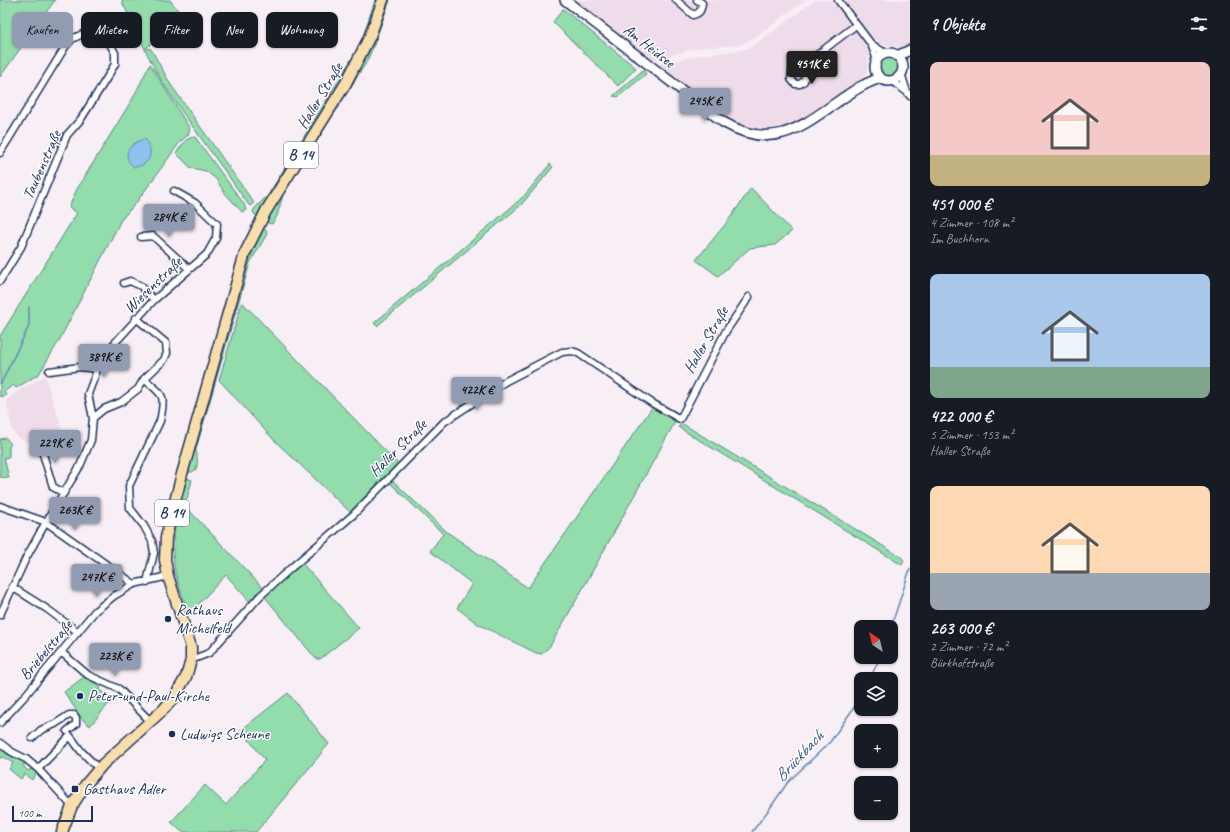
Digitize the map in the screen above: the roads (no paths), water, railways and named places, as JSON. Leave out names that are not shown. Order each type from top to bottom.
[{"type":"main road","name":"Haller Straße","points":[[65,831],[72,806],[86,784],[99,769],[151,722],[175,696],[186,677],[191,660],[191,647],[168,576],[165,560],[166,537],[184,467],[245,253],[266,211],[346,83],[370,36],[383,0]]},
{"type":"main road","name":"Am Heidsee","points":[[565,0],[723,122],[750,134],[772,136],[796,129],[878,74]]},
{"type":"main road","points":[[900,64],[894,54],[885,53],[877,60],[878,74],[886,80],[897,78],[900,64],[910,50]]},
{"type":"main road","points":[[900,64],[910,53]]},
{"type":"street","points":[[676,0],[693,15],[701,10],[702,3],[698,0]]},
{"type":"street","points":[[838,0],[871,44],[877,60]]},
{"type":"street","points":[[809,61],[856,25]]},
{"type":"street","name":"Taubenstraße","points":[[0,281],[21,247],[67,135],[81,119],[115,64],[115,53],[104,34],[91,30],[72,39],[58,57],[54,66],[3,142]]},
{"type":"street","points":[[871,44],[885,53]]},
{"type":"street","points":[[900,64],[908,94]]},
{"type":"street","points":[[891,80],[908,94]]},
{"type":"street","points":[[0,153],[3,142]]},
{"type":"street","name":"Wiesenstraße","points":[[0,615],[12,587],[46,522],[80,466],[91,440],[93,418],[88,394],[102,357],[154,300],[207,254],[216,238],[217,224],[195,203],[174,191]]},
{"type":"street","points":[[141,237],[153,236],[188,269]]},
{"type":"street","points":[[124,283],[130,281],[141,286],[154,300]]},
{"type":"street","name":"Haller Straße","points":[[191,660],[209,653],[260,596],[353,515],[444,422],[506,381],[562,352],[572,351],[578,353],[652,403],[680,419],[726,331],[749,297]]},
{"type":"street","points":[[93,418],[104,409],[121,402],[138,389],[144,379],[164,360],[168,348],[166,343],[136,318]]},
{"type":"street","points":[[49,371],[80,367],[98,368]]},
{"type":"street","points":[[144,379],[160,392],[163,398],[163,409],[160,420],[129,486],[130,508],[144,526],[152,541],[154,553],[147,582]]},
{"type":"street","points":[[39,441],[53,487],[64,493]]},
{"type":"street","points":[[0,506],[46,522],[134,584],[168,576]]},
{"type":"street","name":"Briebelstraße","points":[[0,723],[24,697],[95,611],[114,596],[134,584]]},
{"type":"street","points":[[12,587],[78,632]]},
{"type":"street","points":[[61,652],[88,675],[119,689],[151,722]]},
{"type":"street","points":[[32,738],[41,730],[71,714],[76,718],[76,724],[69,734],[38,769]]},
{"type":"street","points":[[60,721],[81,751],[99,769]]},
{"type":"street","points":[[0,743],[12,752],[26,759],[38,769],[72,806]]},
{"type":"water","points":[[145,139],[150,149],[149,158],[144,164],[134,167],[127,158],[127,154],[131,146]]},
{"type":"waterway","points":[[0,385],[29,326],[29,307]]},
{"type":"waterway","name":"Brückbach","points":[[893,620],[910,569]]},
{"type":"waterway","name":"Brückbach","points":[[873,672],[877,664]]},
{"type":"waterway","name":"Brückbach","points":[[752,832],[788,782],[830,742],[854,707]]},
{"type":"place","name":"Rathaus Michelfeld","points":[[168,619]]},
{"type":"place","name":"Peter-und-Paul-Kirche","points":[[80,696]]},
{"type":"place","name":"Ludwigs Scheune","points":[[172,734]]},
{"type":"place","name":"Gasthaus Adler","points":[[75,789]]}]
